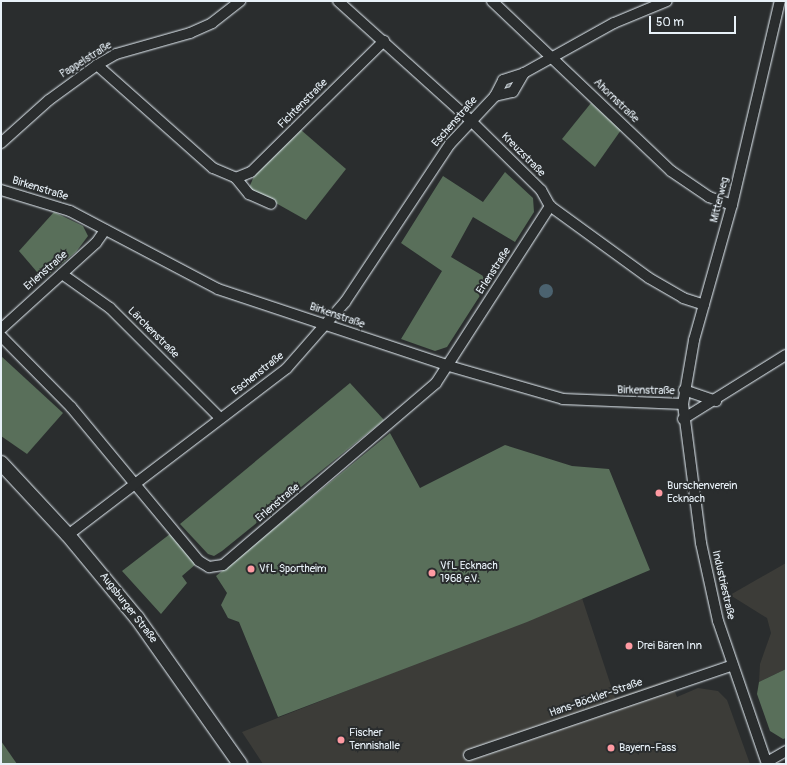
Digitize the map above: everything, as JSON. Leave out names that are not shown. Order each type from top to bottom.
[{"type":"main road","name":"Augsburger Straße","points":[[1,463],[68,535],[137,618],[240,764]]},
{"type":"street","name":"Pappelstraße","points":[[1,143],[49,100],[97,65],[116,54],[190,33],[212,23],[240,1]]},
{"type":"street","name":"Kreuzstraße","points":[[338,1],[470,120],[541,190],[550,206],[649,278],[683,298],[704,305]]},
{"type":"street","name":"Ahornstraße","points":[[492,1],[552,56],[671,171],[709,197],[732,205]]},
{"type":"street","name":"Eschenstraße","points":[[68,535],[134,483],[287,368],[327,325],[345,302],[412,198],[470,120],[495,96],[503,80],[524,73],[552,56],[636,12],[668,1]]},
{"type":"street","name":"Mitterweg","points":[[683,404],[684,390],[704,305],[732,205],[780,1]]},
{"type":"street","name":"Fichtenstraße","points":[[236,178],[251,172],[384,41]]},
{"type":"street","points":[[97,65],[213,168],[236,178],[249,194],[271,204]]},
{"type":"street","name":"Eschenstraße","points":[[495,96],[513,92],[524,73]]},
{"type":"street","name":"Birkenstraße","points":[[1,190],[53,203],[218,289],[449,366],[563,399],[683,404]]},
{"type":"street","name":"Erlenstraße","points":[[1,336],[71,407],[199,562],[209,567],[223,565],[394,421],[449,366],[550,206]]},
{"type":"street","name":"Erlenstraße","points":[[1,329],[62,274],[105,230]]},
{"type":"street","name":"Lärchenstraße","points":[[62,274],[110,308],[220,418]]},
{"type":"street","points":[[683,419],[716,400],[786,355]]},
{"type":"street","name":"Birkenstraße","points":[[684,390],[716,400]]},
{"type":"street","name":"Industriestraße","points":[[683,404],[683,419],[701,543],[731,666],[767,763]]},
{"type":"street","name":"Hans-Böckler-Straße","points":[[469,755],[731,666]]},
{"type":"street","points":[[767,763],[786,751]]},
{"type":"shaded area","points":[[786,563],[786,669],[759,682],[760,664],[771,633],[767,618],[730,595]]},
{"type":"shaded area","points":[[582,598],[615,698],[670,679],[677,697],[698,688],[718,691],[727,700],[750,764],[263,764],[242,732]]},
{"type":"green space","points":[[591,103],[621,130],[595,167],[562,139]]},
{"type":"green space","points":[[301,130],[346,169],[306,220],[249,188],[254,176]]},
{"type":"green space","points":[[505,172],[533,198],[534,212],[515,242],[473,217],[451,257],[490,280],[447,347],[435,351],[401,339],[442,271],[401,243],[443,176],[483,202]]},
{"type":"green space","points":[[54,212],[83,226],[88,236],[76,252],[43,279],[19,251]]},
{"type":"green space","points":[[1,356],[63,413],[27,454],[1,436]]},
{"type":"green space","points":[[350,383],[384,420],[222,551],[214,556],[208,554],[180,524]]},
{"type":"green space","name":"VfL Ecknach 1968 e.V.","points":[[390,433],[420,488],[505,445],[572,466],[609,469],[650,570],[527,622],[278,717],[239,622],[228,618],[221,605],[227,593],[216,576]]},
{"type":"green space","points":[[170,534],[196,564],[182,576],[187,583],[161,614],[122,571]]},
{"type":"green space","points":[[786,669],[786,738],[783,739],[770,731],[757,694],[759,682]]},
{"type":"green space","points":[[1,741],[17,764],[2,764]]},
{"type":"water","points":[[546,284],[551,286],[553,291],[551,296],[546,298],[541,296],[539,291],[541,286]]},
{"type":"place","name":"Burschenverein Ecknach","points":[[659,493]]},
{"type":"place","name":"VfL Sportheim","points":[[251,569]]},
{"type":"place","name":"VfL Ecknach 1968 e.V.","points":[[432,573]]},
{"type":"place","name":"Drei Bären Inn","points":[[629,646]]},
{"type":"place","name":"Fischer Tennishalle","points":[[341,740]]},
{"type":"place","name":"Bayern-Fass","points":[[611,748]]}]
